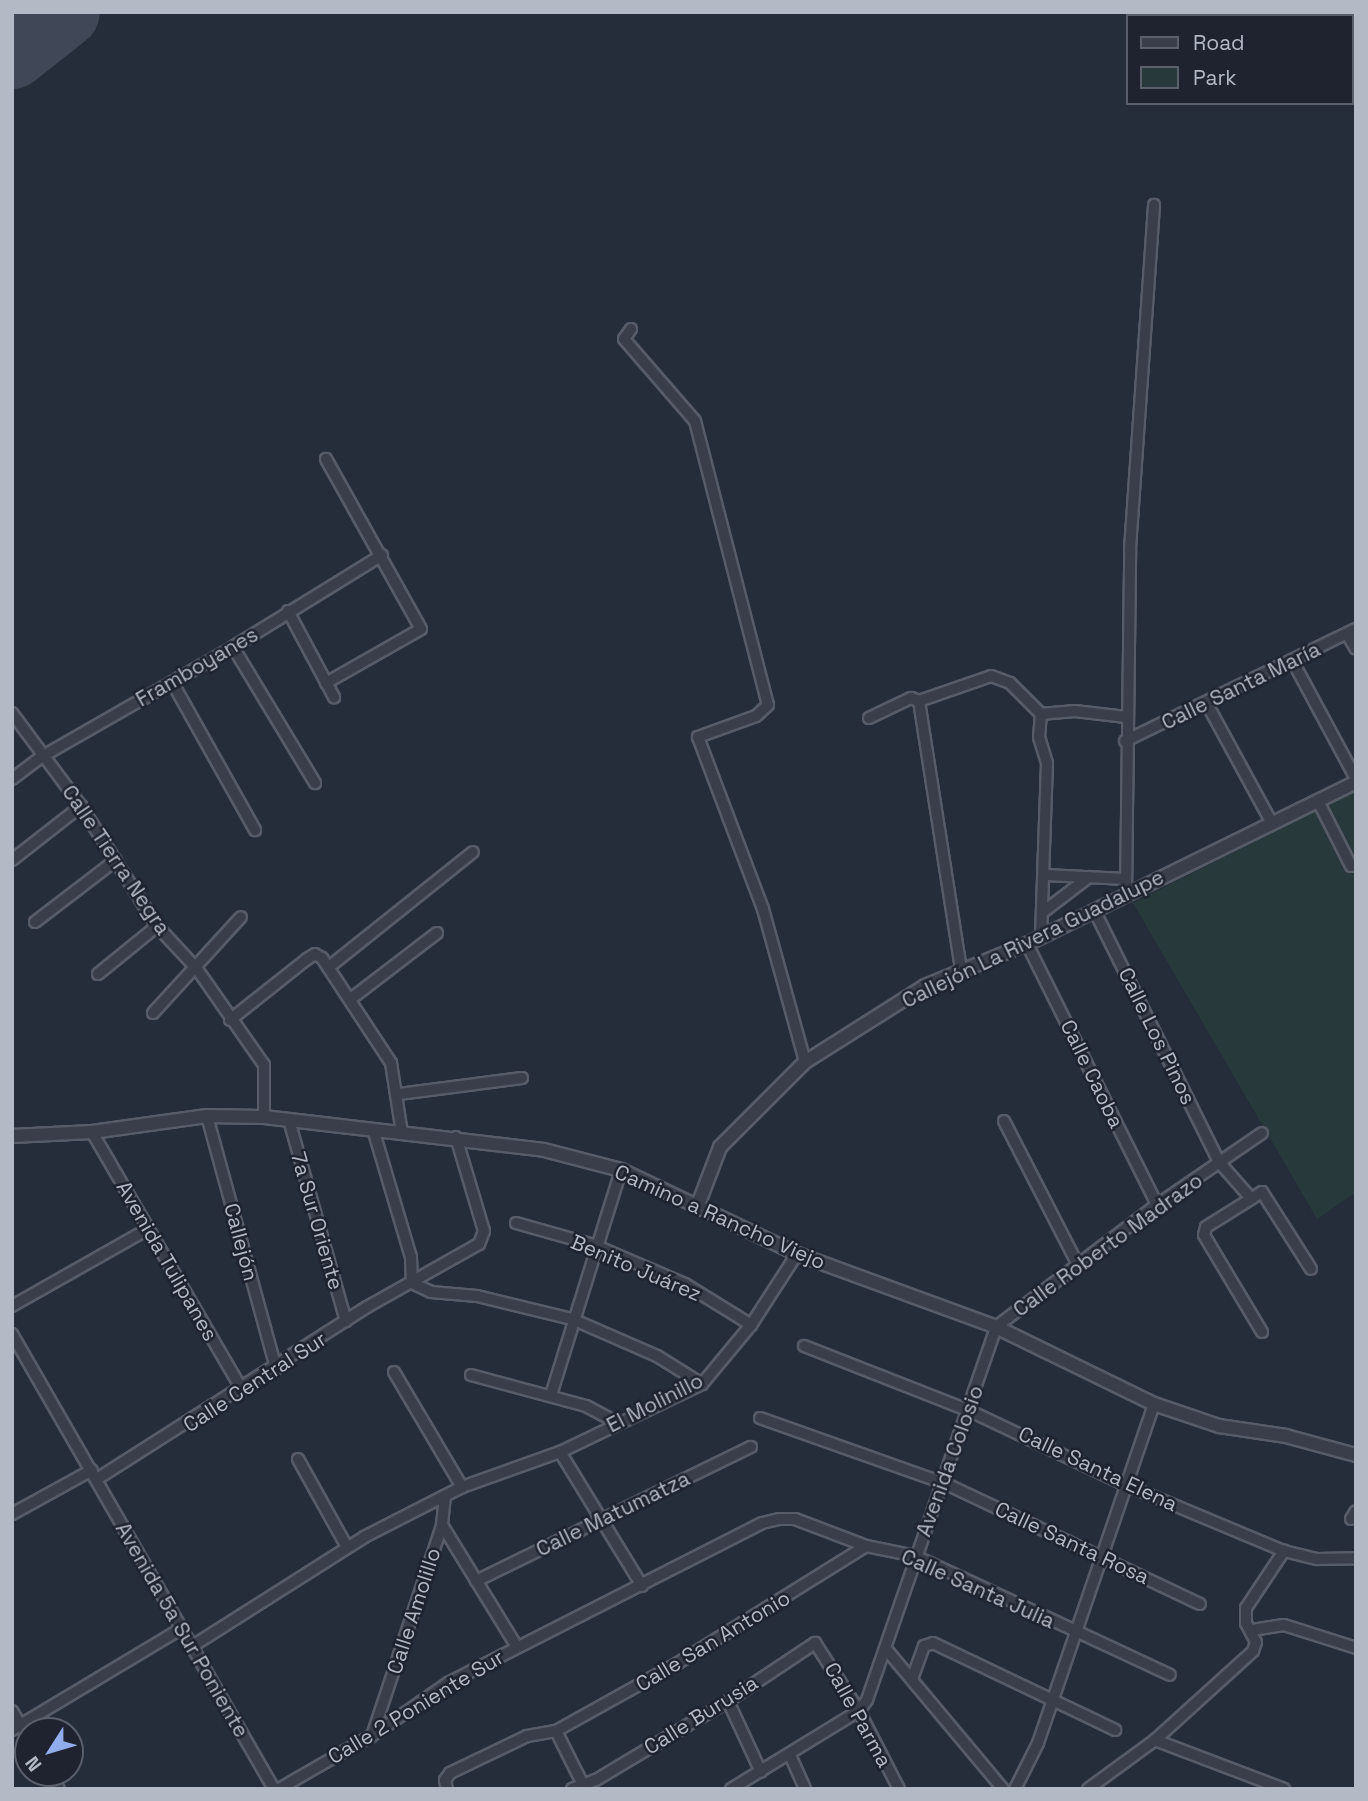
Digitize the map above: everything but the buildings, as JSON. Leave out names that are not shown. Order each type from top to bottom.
[{"type":"street","points":[[1126,894],[1125,741],[1130,550],[1154,205]]},
{"type":"street","points":[[631,329],[624,339],[695,421],[768,705],[756,716],[698,737],[763,909],[805,1062]]},
{"type":"street","points":[[326,683],[421,629],[327,459]]},
{"type":"street","name":"Framboyanes","points":[[12,779],[43,756],[233,648],[288,611],[382,555]]},
{"type":"street","points":[[288,611],[334,697]]},
{"type":"street","points":[[1352,631],[1356,649]]},
{"type":"street","name":"Calle Santa María","points":[[1125,741],[1207,704],[1352,631]]},
{"type":"street","points":[[233,648],[315,783]]},
{"type":"street","points":[[1292,660],[1356,780]]},
{"type":"street","points":[[869,718],[911,698],[919,701],[991,676],[1010,683],[1041,714],[1075,712],[1126,717]]},
{"type":"street","points":[[172,682],[255,830]]},
{"type":"street","points":[[919,701],[961,968]]},
{"type":"street","points":[[1207,704],[1272,823]]},
{"type":"street","name":"Calle Tierra Negra","points":[[12,713],[81,806],[157,926],[197,969],[230,1020],[264,1065],[264,1117]]},
{"type":"street","points":[[1041,714],[1039,737],[1047,764],[1041,937]]},
{"type":"street","name":"Callejón La Rivera Guadalupe","points":[[698,1205],[720,1147],[805,1062],[961,968],[1027,944],[1356,780]]},
{"type":"street","points":[[1318,801],[1351,866]]},
{"type":"street","points":[[12,860],[81,806]]},
{"type":"street","points":[[329,967],[473,852]]},
{"type":"street","points":[[35,922],[116,860]]},
{"type":"street","points":[[1045,875],[1126,879]]},
{"type":"street","points":[[1043,912],[1089,877]]},
{"type":"street","name":"Calle Los Pinos","points":[[1094,910],[1219,1162],[1249,1196]]},
{"type":"street","points":[[153,1013],[197,969],[241,916]]},
{"type":"street","points":[[98,974],[157,926]]},
{"type":"street","points":[[352,998],[437,933]]},
{"type":"street","name":"Calle Caoba","points":[[1027,944],[1157,1205]]},
{"type":"street","points":[[230,1020],[315,954],[329,967],[352,998],[391,1063],[399,1094],[402,1133]]},
{"type":"street","points":[[399,1094],[522,1078]]},
{"type":"street","name":"Camino a Rancho Viejo","points":[[12,1136],[92,1132],[207,1116],[264,1117],[456,1137],[544,1150],[621,1170],[797,1254],[996,1327],[1154,1404],[1219,1426],[1286,1436],[1356,1455]]},
{"type":"street","name":"Callejón","points":[[207,1116],[276,1369]]},
{"type":"street","name":"7a Sur Oriente","points":[[289,1120],[346,1321]]},
{"type":"street","points":[[1004,1121],[1078,1265]]},
{"type":"street","points":[[373,1129],[411,1257],[412,1283],[431,1292],[477,1296],[572,1319],[657,1356],[702,1384]]},
{"type":"street","name":"Avenida Tulipanes","points":[[92,1132],[242,1390]]},
{"type":"street","name":"Calle Roberto Madrazo","points":[[996,1327],[1157,1205],[1262,1133]]},
{"type":"street","name":"Calle Central Sur","points":[[12,1514],[94,1475],[242,1390],[346,1321],[483,1240],[456,1137]]},
{"type":"street","points":[[551,1395],[594,1245],[621,1170]]},
{"type":"street","points":[[1262,1332],[1204,1235],[1206,1227],[1249,1196],[1262,1192],[1311,1269]]},
{"type":"street","name":"Benito Juárez","points":[[516,1223],[594,1245],[685,1284],[751,1325]]},
{"type":"street","points":[[12,1306],[148,1229]]},
{"type":"street","name":"El Molinillo","points":[[191,1647],[347,1547],[445,1496],[560,1452],[616,1422],[702,1384],[751,1325],[797,1254]]},
{"type":"street","name":"Avenida Colosio","points":[[859,1711],[886,1649],[915,1556],[970,1410],[996,1327]]},
{"type":"street","name":"Avenida 5a Sur Poniente","points":[[12,1334],[191,1647],[277,1789]]},
{"type":"street","name":"Calle Santa Elena","points":[[804,1346],[970,1410],[1126,1485],[1284,1551],[1317,1559],[1356,1558]]},
{"type":"street","points":[[394,1372],[463,1487]]},
{"type":"street","points":[[471,1374],[551,1395],[616,1422]]},
{"type":"street","points":[[1016,1789],[1052,1700],[1154,1404]]},
{"type":"street","name":"Calle Santa Rosa","points":[[760,1419],[944,1483],[1200,1604]]},
{"type":"street","name":"Calle Matumatza","points":[[475,1581],[751,1447]]},
{"type":"street","points":[[560,1452],[642,1586]]},
{"type":"street","points":[[298,1459],[347,1547]]},
{"type":"street","name":"Calle Amolillo","points":[[372,1736],[442,1525],[445,1496]]},
{"type":"street","name":"Calle Santa Julia","points":[[517,1647],[762,1523],[795,1519],[866,1546],[915,1556],[1075,1633],[1170,1675]]},
{"type":"street","points":[[442,1525],[517,1647]]},
{"type":"street","name":"Calle San Antonio","points":[[446,1784],[527,1736],[556,1731],[678,1663],[866,1546]]},
{"type":"street","points":[[1088,1789],[1156,1740],[1253,1651],[1252,1630],[1246,1623],[1246,1608],[1284,1551]]},
{"type":"street","points":[[1252,1630],[1284,1625],[1356,1648]]},
{"type":"street","points":[[34,1717],[181,1629]]},
{"type":"street","name":"Calle Burusia","points":[[581,1787],[728,1702],[815,1643]]},
{"type":"street","name":"Calle Parma","points":[[815,1643],[859,1711],[894,1787]]},
{"type":"street","points":[[912,1679],[924,1646],[933,1643],[1115,1730]]},
{"type":"street","name":"Calle 2 Poniente Sur","points":[[277,1789],[372,1736],[448,1683],[517,1647]]},
{"type":"street","points":[[886,1649],[1003,1789]]},
{"type":"street","points":[[728,1702],[761,1772]]},
{"type":"street","points":[[732,1789],[859,1711]]},
{"type":"street","points":[[556,1731],[581,1787]]},
{"type":"street","points":[[1156,1740],[1284,1789]]},
{"type":"street","points":[[790,1755],[805,1789]]},
{"type":"green space","points":[[1356,791],[1356,1192],[1317,1219],[1133,903]]},
{"type":"runway","points":[[12,53],[64,12]]}]
